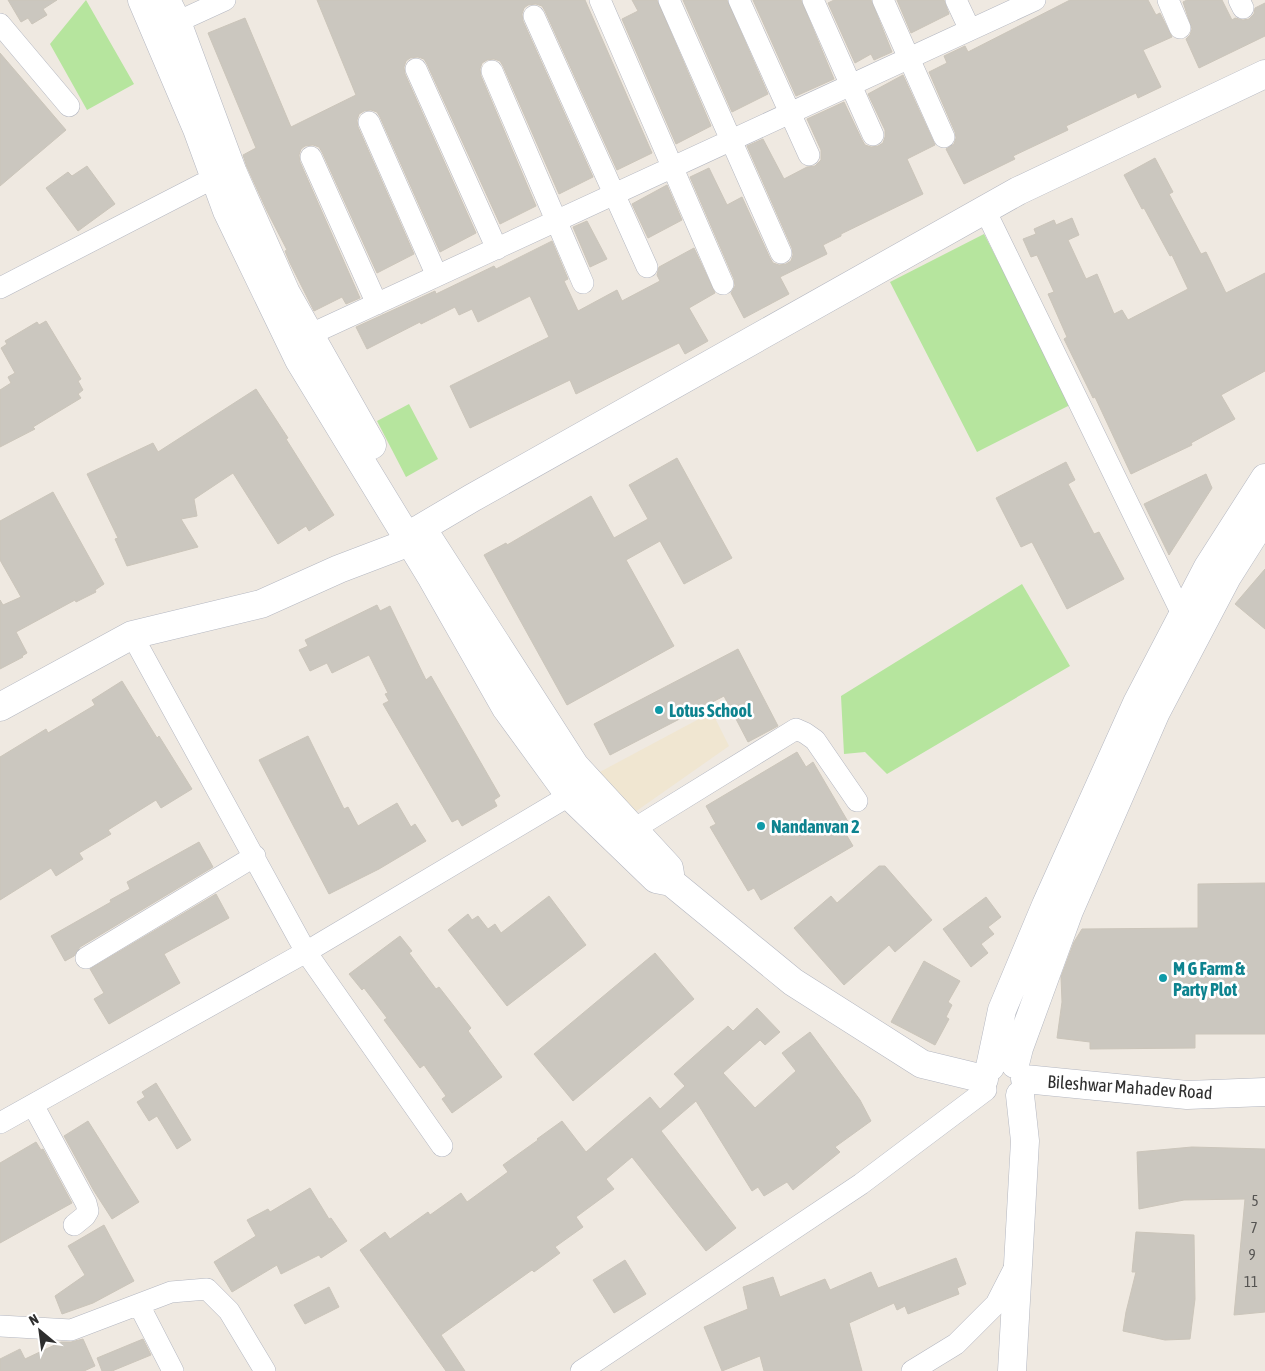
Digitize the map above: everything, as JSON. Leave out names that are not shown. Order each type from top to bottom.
[{"type":"street","points":[[142,0],[198,129],[309,335],[362,428],[416,539]]},
{"type":"street","points":[[225,0],[172,11],[225,177],[228,211],[298,360],[416,539],[575,766],[580,789],[656,879],[671,882],[669,868],[634,829],[580,789]]},
{"type":"street","points":[[600,0],[674,167],[723,284]]},
{"type":"street","points":[[669,0],[730,142],[781,253]]},
{"type":"street","points":[[739,0],[809,155]]},
{"type":"street","points":[[813,0],[872,135]]},
{"type":"street","points":[[883,0],[944,137]]},
{"type":"street","points":[[956,0],[970,30]]},
{"type":"street","points":[[1168,0],[1180,28]]},
{"type":"street","points":[[309,335],[730,142],[1029,1]]},
{"type":"street","points":[[534,16],[647,267]]},
{"type":"street","points":[[0,24],[69,106]]},
{"type":"street","points":[[416,69],[497,248]]},
{"type":"street","points":[[492,71],[583,283]]},
{"type":"street","points":[[0,707],[132,635],[261,604],[339,569],[416,539],[481,493],[988,215],[1018,191],[1265,74]]},
{"type":"street","points":[[988,215],[1024,203],[1265,88]]},
{"type":"street","points":[[369,122],[437,276]]},
{"type":"street","points":[[311,158],[378,304]]},
{"type":"street","points":[[0,288],[202,184],[225,177]]},
{"type":"street","points":[[988,215],[1182,616]]},
{"type":"street","points":[[1012,1371],[1025,1141],[1003,1079],[1002,1010],[1046,905],[1137,703],[1208,566],[1265,478]]},
{"type":"street","points":[[581,1371],[861,1184],[1003,1079],[1019,1048],[1069,911],[1156,712],[1227,577],[1265,517]]},
{"type":"street","points":[[132,635],[306,952],[442,1146]]},
{"type":"street","points":[[634,829],[796,729],[815,740],[857,801]]},
{"type":"street","points":[[0,1123],[306,952],[580,789]]},
{"type":"street","points":[[86,958],[255,856]]},
{"type":"street","name":"Bileshwar Mahadev Road","points":[[671,882],[793,982],[922,1064],[1003,1079],[1188,1095],[1265,1092]]},
{"type":"street","points":[[33,1105],[86,1203],[88,1211],[74,1225]]},
{"type":"street","points":[[912,1371],[956,1344],[996,1304],[1017,1264]]},
{"type":"street","points":[[0,1326],[70,1330],[171,1292],[207,1289],[230,1311],[265,1371]]},
{"type":"street","points":[[139,1304],[173,1371]]},
{"type":"shaded area","points":[[712,712],[729,746],[625,819],[596,774]]},
{"type":"green space","points":[[86,0],[134,84],[87,110],[50,44]]},
{"type":"green space","points":[[984,234],[1072,404],[977,452],[890,282]]},
{"type":"green space","points":[[409,404],[438,459],[406,477],[377,421]]},
{"type":"green space","points":[[1022,584],[1070,666],[887,774],[865,752],[844,754],[841,696]]},
{"type":"building","points":[[8,0],[57,0],[43,9],[47,15],[32,24],[28,18],[21,22]]},
{"type":"building","points":[[317,0],[585,0],[652,153],[617,170],[545,11],[542,6],[536,4],[528,5],[524,8],[522,14],[523,21],[593,177],[559,194],[503,66],[500,61],[494,59],[487,60],[482,63],[480,69],[481,76],[536,206],[500,224],[427,64],[424,59],[418,57],[410,58],[406,61],[404,67],[405,74],[476,233],[440,252],[380,117],[377,112],[371,110],[364,111],[359,114],[357,120],[358,127],[414,254],[377,273],[322,152],[319,147],[313,145],[305,146],[301,149],[299,155],[300,162],[360,298],[346,304],[342,297],[314,311],[290,263],[285,251],[287,250],[247,167],[243,155],[256,148],[208,33],[245,18],[291,127],[356,95]]},
{"type":"building","points":[[632,0],[657,0],[711,126],[676,144],[622,19],[638,11]]},
{"type":"building","points":[[683,0],[727,0],[768,94],[732,112]]},
{"type":"building","points":[[753,0],[801,0],[834,79],[796,96]]},
{"type":"building","points":[[834,0],[871,0],[892,52],[874,60],[871,54],[855,63],[828,3]]},
{"type":"building","points":[[897,0],[944,0],[949,14],[911,33]]},
{"type":"building","points":[[1070,0],[1148,0],[1156,15],[1160,13],[1172,37],[1143,50],[1161,87],[1138,98],[1136,93],[1066,126],[1068,130],[1013,156],[1015,159],[964,184],[946,149],[954,144],[955,132],[929,72],[947,63],[944,56],[965,46],[968,52]]},
{"type":"building","points":[[1187,0],[1222,0],[1232,20],[1235,18],[1249,19],[1254,14],[1255,8],[1265,3],[1265,36],[1199,68],[1186,39],[1192,29],[1183,2]]},
{"type":"building","points":[[0,53],[66,130],[0,186]]},
{"type":"building","points":[[903,75],[935,145],[907,159],[923,194],[841,234],[841,236],[823,245],[827,254],[780,277],[789,294],[744,318],[731,293],[735,286],[734,279],[690,177],[709,168],[727,205],[742,197],[773,263],[779,265],[786,264],[791,261],[793,255],[792,248],[747,146],[763,139],[784,179],[807,167],[815,166],[821,160],[821,150],[807,119],[844,102],[865,145],[871,147],[878,146],[883,143],[885,130],[868,94]]},
{"type":"building","points":[[1155,158],[1173,192],[1169,194],[1201,254],[1206,252],[1226,293],[1265,273],[1265,371],[1221,395],[1235,419],[1191,443],[1192,445],[1131,474],[1095,397],[1093,398],[1064,339],[1067,337],[1048,294],[1054,292],[1037,255],[1031,257],[1023,239],[1036,234],[1034,229],[1054,220],[1056,225],[1072,218],[1079,235],[1068,240],[1086,279],[1097,274],[1114,314],[1122,310],[1128,320],[1188,289],[1172,255],[1170,256],[1124,175]]},
{"type":"building","points":[[87,166],[115,204],[78,231],[46,188],[68,172],[72,176]]},
{"type":"building","points":[[667,185],[682,220],[648,238],[632,204]]},
{"type":"building","points":[[587,221],[607,259],[590,267],[573,227]]},
{"type":"building","points":[[552,241],[568,279],[564,281],[578,311],[617,290],[622,301],[660,281],[657,275],[659,267],[694,248],[715,293],[689,308],[708,341],[685,354],[679,343],[576,394],[570,380],[470,428],[450,386],[549,337],[530,296],[478,322],[472,309],[459,315],[455,307],[421,324],[420,322],[367,349],[356,327],[435,291],[436,294],[494,266],[496,269]]},
{"type":"building","points":[[46,321],[81,379],[78,381],[83,390],[78,394],[81,398],[33,427],[35,429],[0,447],[0,390],[11,383],[8,377],[15,373],[1,348],[7,344],[5,341],[37,322],[39,325]]},
{"type":"building","points":[[256,389],[334,515],[309,531],[306,526],[278,544],[233,473],[194,499],[197,516],[181,519],[198,547],[127,566],[115,539],[118,538],[87,474],[153,443],[158,452]]},
{"type":"building","points":[[677,458],[732,558],[684,584],[660,541],[626,560],[674,646],[567,705],[484,555],[506,543],[507,545],[591,496],[614,538],[648,519],[629,485]]},
{"type":"building","points":[[1066,462],[1075,480],[1068,484],[1094,534],[1099,532],[1124,579],[1067,609],[1032,542],[1021,547],[996,498]]},
{"type":"building","points":[[1206,474],[1212,488],[1169,555],[1144,504]]},
{"type":"building","points":[[53,492],[104,584],[95,590],[96,592],[76,602],[75,600],[16,632],[27,653],[0,669],[0,600],[3,605],[21,597],[0,560],[0,521]]},
{"type":"building","points":[[1265,569],[1265,629],[1235,604]]},
{"type":"building","points":[[377,605],[380,611],[390,606],[426,680],[431,676],[500,796],[494,800],[497,806],[462,826],[458,819],[452,822],[383,704],[389,701],[385,694],[388,693],[369,655],[332,673],[327,663],[310,671],[299,650],[308,646],[305,640]]},
{"type":"building","name":"Lotus School","points":[[738,649],[778,726],[748,742],[724,696],[610,755],[594,724]]},
{"type":"building","points":[[122,681],[157,738],[159,736],[192,789],[161,808],[156,800],[108,830],[111,834],[79,853],[83,859],[56,876],[51,868],[0,900],[0,757],[46,729],[48,733],[95,705],[92,700]]},
{"type":"building","points":[[308,736],[344,809],[348,807],[358,826],[397,803],[411,827],[415,824],[426,841],[379,869],[329,894],[259,760]]},
{"type":"building","name":"Nandanvan 2","points":[[797,752],[806,767],[813,762],[850,825],[843,829],[853,846],[761,900],[754,888],[748,891],[710,827],[716,824],[706,806]]},
{"type":"building","points":[[199,842],[213,867],[80,947],[74,956],[65,961],[51,936],[130,889],[127,882]]},
{"type":"building","points":[[879,866],[885,866],[932,920],[895,952],[889,945],[844,985],[794,928],[831,896],[837,903]]},
{"type":"building","name":"M G Farm & Party Plot","points":[[1265,883],[1265,1034],[1195,1034],[1195,1048],[1090,1049],[1090,1042],[1057,1038],[1062,1002],[1061,977],[1074,942],[1082,929],[1198,928],[1198,884]]},
{"type":"building","points":[[216,894],[229,918],[164,954],[180,983],[109,1024],[94,999],[104,993],[90,969]]},
{"type":"building","points":[[549,896],[586,945],[507,1006],[448,930],[468,914],[472,920],[478,916],[488,929],[495,924],[501,933]]},
{"type":"building","points":[[986,897],[1001,917],[988,927],[994,934],[981,944],[988,953],[971,967],[943,929]]},
{"type":"building","points":[[400,936],[412,951],[409,953],[436,989],[439,987],[471,1028],[468,1031],[502,1077],[452,1113],[442,1099],[446,1096],[424,1065],[420,1068],[384,1020],[387,1018],[364,988],[362,990],[349,974]]},
{"type":"building","points":[[655,953],[694,999],[573,1101],[534,1054]]},
{"type":"building","points":[[924,961],[960,981],[948,1002],[952,1005],[946,1017],[949,1019],[935,1045],[891,1022]]},
{"type":"building","points":[[757,1008],[780,1032],[765,1045],[760,1040],[723,1073],[755,1108],[796,1071],[782,1053],[810,1032],[860,1100],[871,1121],[835,1147],[840,1152],[793,1190],[787,1182],[764,1196],[758,1187],[752,1191],[696,1101],[661,1131],[736,1228],[706,1251],[632,1157],[606,1179],[614,1189],[576,1217],[583,1227],[555,1247],[560,1253],[534,1272],[532,1270],[441,1335],[465,1371],[446,1371],[360,1250],[385,1232],[390,1239],[428,1212],[430,1215],[461,1193],[467,1202],[508,1172],[503,1165],[562,1121],[586,1152],[650,1097],[660,1109],[685,1086],[674,1074],[728,1026],[733,1031]]},
{"type":"building","points":[[156,1083],[191,1140],[177,1149],[157,1116],[149,1121],[137,1102],[145,1097],[142,1092]]},
{"type":"building","points":[[88,1121],[139,1202],[112,1219],[94,1191],[64,1136]]},
{"type":"building","points":[[36,1142],[41,1150],[43,1149],[72,1203],[0,1243],[0,1163]]},
{"type":"building","points":[[1192,1147],[1265,1149],[1265,1312],[1234,1315],[1245,1199],[1184,1200],[1139,1209],[1137,1152]]},
{"type":"building","points":[[310,1188],[329,1219],[331,1218],[347,1241],[321,1258],[319,1255],[281,1274],[277,1265],[232,1292],[214,1262],[256,1236],[247,1220],[268,1209],[270,1212]]},
{"type":"building","points":[[104,1225],[134,1281],[93,1303],[62,1314],[55,1296],[85,1275],[68,1246]]},
{"type":"building","points":[[1136,1232],[1194,1235],[1195,1299],[1190,1339],[1165,1340],[1123,1331],[1136,1272],[1132,1272]]},
{"type":"building","points":[[956,1258],[966,1284],[957,1288],[959,1294],[908,1314],[905,1306],[897,1310],[894,1303],[849,1323],[862,1371],[764,1371],[760,1356],[722,1371],[704,1327],[748,1309],[743,1287],[773,1277],[780,1297],[825,1279],[830,1290],[871,1272],[878,1288]]},
{"type":"building","points":[[625,1260],[646,1294],[614,1313],[593,1280]]},
{"type":"building","points":[[329,1287],[339,1307],[305,1324],[294,1305]]},
{"type":"building","points":[[83,1339],[95,1366],[84,1371],[0,1371],[0,1359],[20,1349],[25,1359],[61,1342]]},
{"type":"building","points":[[143,1339],[151,1355],[112,1371],[102,1371],[97,1358]]},
{"type":"place","name":"Lotus School","points":[[659,710]]},
{"type":"place","name":"Nandanvan 2","points":[[761,826]]},
{"type":"place","name":"M G Farm & Party Plot","points":[[1163,978]]}]
